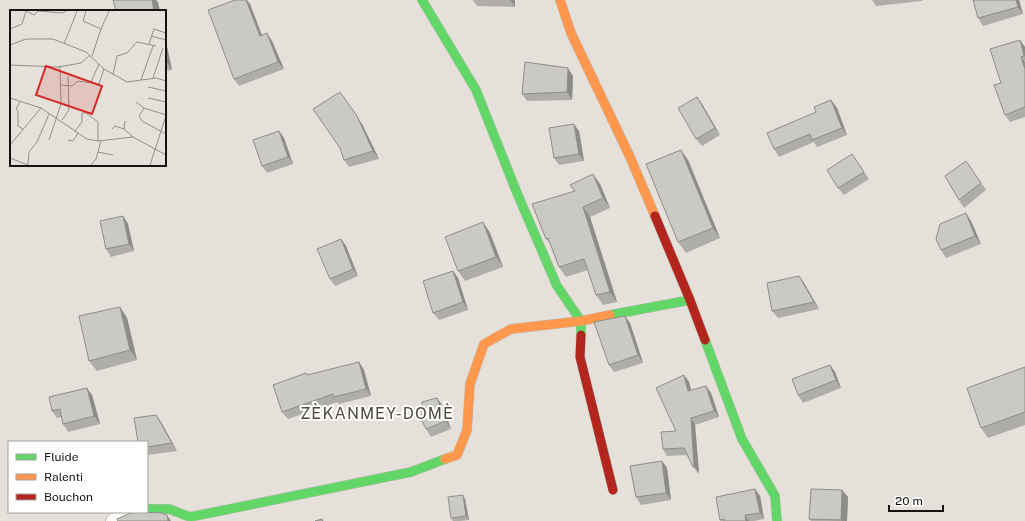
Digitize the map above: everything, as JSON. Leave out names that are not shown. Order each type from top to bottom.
[{"type":"street","points":[[422,0],[476,90],[517,193],[554,279],[581,321],[580,357],[614,490]]},
{"type":"street","points":[[560,0],[571,33],[630,157],[690,300],[742,439],[775,496],[777,521]]},
{"type":"street","points":[[148,509],[169,509],[190,519],[411,472],[457,455],[467,430],[470,384],[484,344],[511,329],[581,321],[690,300]]},
{"type":"street","points":[[113,521],[131,513]]},
{"type":"building","points":[[113,0],[152,0],[154,10],[116,10]]},
{"type":"building","points":[[235,0],[246,0],[260,36],[267,33],[278,62],[234,79],[208,10]]},
{"type":"building","points":[[973,0],[1016,0],[1018,7],[978,18]]},
{"type":"building","points":[[1020,40],[1024,56],[1021,57],[1025,69],[1025,107],[1005,115],[994,85],[1001,83],[990,49]]},
{"type":"building","points":[[525,62],[568,68],[567,92],[522,94]]},
{"type":"building","points":[[340,92],[357,116],[373,151],[344,160],[340,148],[313,109]]},
{"type":"building","points":[[697,97],[715,128],[696,139],[678,108]]},
{"type":"building","points":[[831,100],[842,128],[812,140],[810,134],[774,149],[767,133],[816,112],[814,107]]},
{"type":"building","points":[[574,124],[579,154],[554,158],[549,128]]},
{"type":"building","points":[[279,131],[288,157],[262,166],[253,140]]},
{"type":"building","points":[[681,150],[713,228],[678,242],[646,164]]},
{"type":"building","points":[[852,154],[864,172],[838,188],[827,170]]},
{"type":"building","points":[[966,161],[981,183],[959,200],[945,176]]},
{"type":"building","points":[[593,174],[603,198],[583,207],[610,292],[596,295],[584,259],[559,267],[548,238],[546,239],[532,204],[575,191],[570,185]]},
{"type":"building","points":[[966,213],[975,236],[941,250],[936,239],[940,224]]},
{"type":"building","points":[[123,216],[129,244],[106,249],[100,221]]},
{"type":"building","points":[[483,222],[496,257],[458,271],[445,237]]},
{"type":"building","points":[[341,239],[353,269],[330,279],[317,249]]},
{"type":"building","points":[[453,271],[463,302],[433,313],[423,281]]},
{"type":"building","points":[[799,276],[814,302],[772,311],[767,283]]},
{"type":"building","points":[[120,307],[130,350],[89,361],[79,316]]},
{"type":"building","points":[[625,316],[638,355],[609,365],[594,322]]},
{"type":"building","points":[[359,362],[366,389],[334,397],[333,394],[282,412],[273,385],[306,373],[307,375]]},
{"type":"building","points":[[830,365],[836,380],[798,395],[792,379]]},
{"type":"building","points":[[1025,367],[1025,412],[981,428],[967,388]]},
{"type":"building","points":[[684,375],[688,391],[706,386],[714,411],[691,418],[693,467],[684,448],[663,449],[661,432],[676,431],[656,388]]},
{"type":"building","points":[[87,388],[94,416],[63,424],[60,409],[52,411],[49,397]]},
{"type":"building","points":[[437,398],[446,421],[426,429],[422,421],[422,402]]},
{"type":"building","points":[[156,415],[172,443],[148,447],[148,441],[138,441],[134,418]]},
{"type":"building","points":[[662,461],[666,493],[636,497],[630,466]]},
{"type":"building","points":[[755,489],[760,513],[745,515],[746,521],[720,520],[716,497]]},
{"type":"building","points":[[811,489],[842,490],[841,520],[809,519]]},
{"type":"building","points":[[463,495],[466,516],[451,518],[448,497]]},
{"type":"building","points":[[162,513],[167,515],[168,521],[118,521],[117,519],[128,514]]},
{"type":"traffic: fast","points":[[422,0],[476,90],[517,193],[557,286],[581,321],[581,335]]},
{"type":"traffic: fast","points":[[610,315],[690,300]]},
{"type":"traffic: fast","points":[[705,340],[742,439],[775,496],[777,521]]},
{"type":"traffic: fast","points":[[148,509],[169,509],[190,517],[411,472],[445,459]]},
{"type":"traffic: slow","points":[[560,0],[571,33],[630,157],[655,216]]},
{"type":"traffic: slow","points":[[445,459],[457,455],[467,430],[470,384],[484,344],[511,329],[581,321],[610,315]]},
{"type":"traffic: jam","points":[[655,216],[705,340]]},
{"type":"traffic: jam","points":[[581,335],[580,357],[613,490]]},
{"type":"district","name":"ZÈKANMEY-DOMÈ","points":[[377,413]]}]
